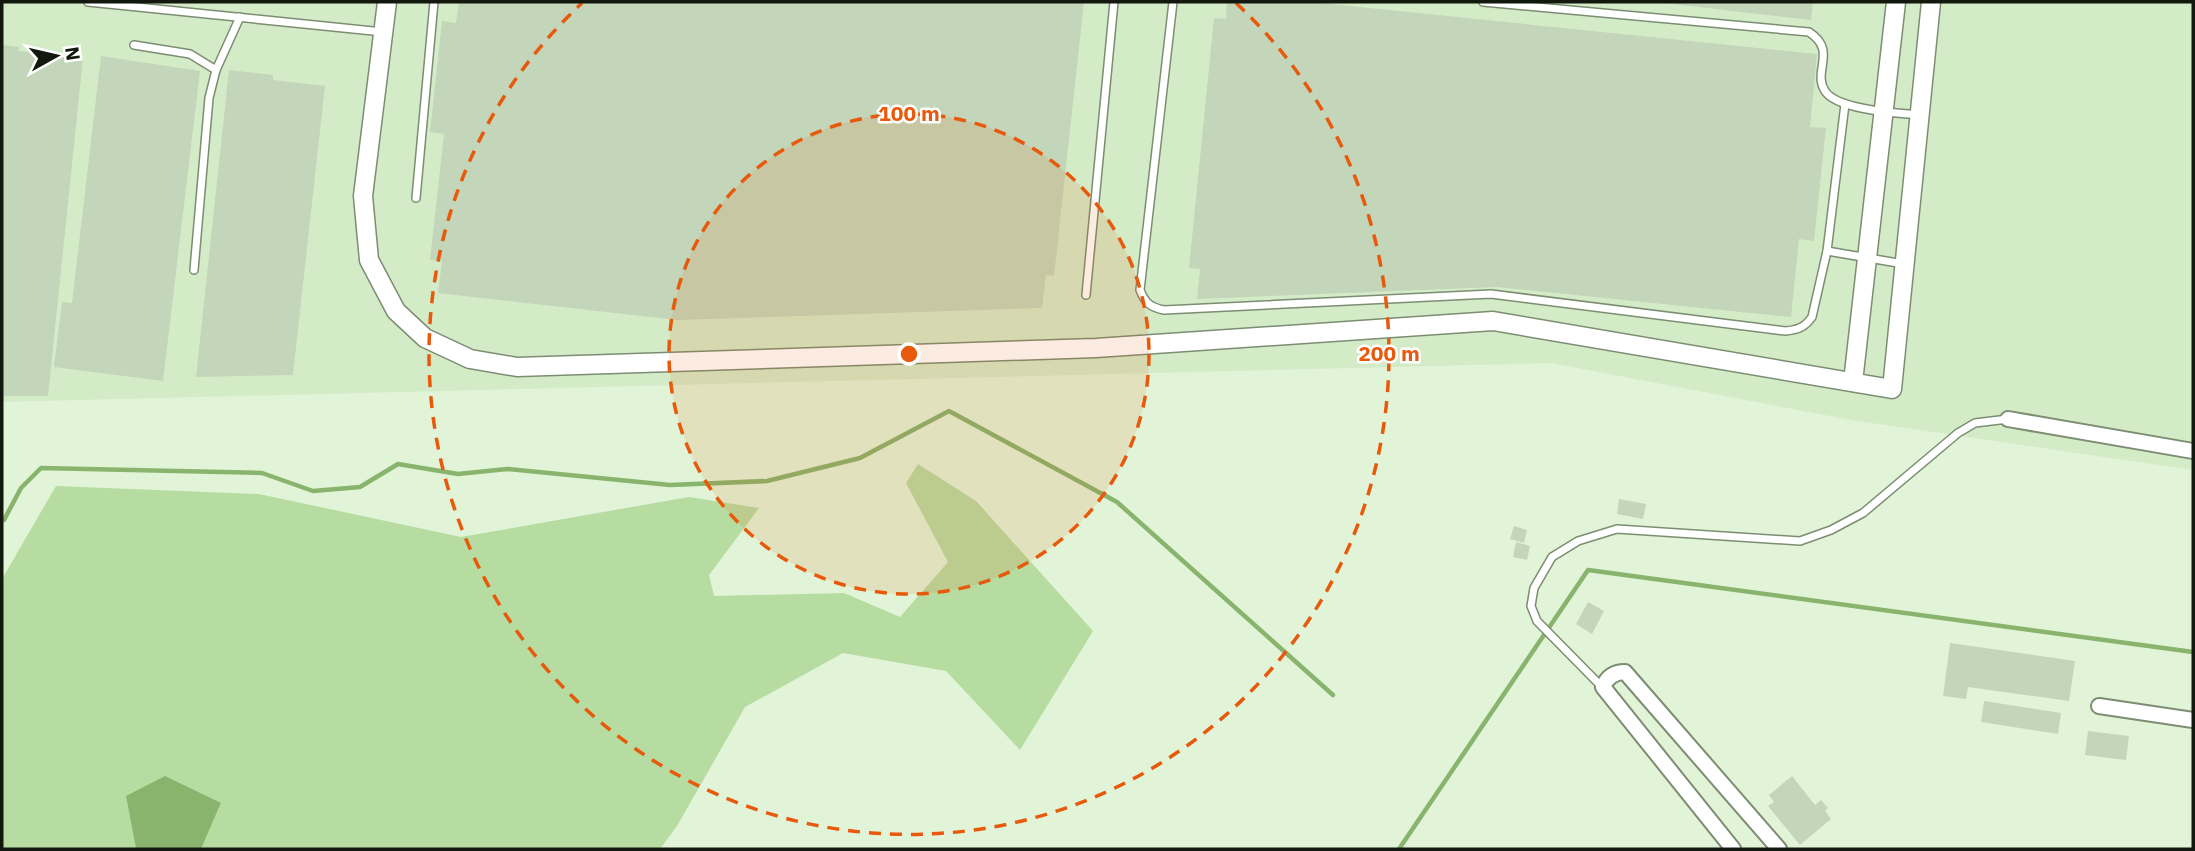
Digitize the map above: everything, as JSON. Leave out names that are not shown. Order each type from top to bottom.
[{"type":"street","points":[[387,2],[363,196],[369,260],[396,311],[425,338],[470,359],[517,367],[1096,348],[1493,321],[1892,388],[1931,2]]},
{"type":"street","points":[[1853,382],[1896,2]]},
{"type":"street","points":[[2008,419],[2193,451]]},
{"type":"street","points":[[1733,849],[1603,687],[1616,672],[1625,672],[1779,849]]},
{"type":"street","points":[[2099,706],[2193,720]]},
{"type":"lane","points":[[88,2],[384,32]]},
{"type":"lane","points":[[416,198],[434,2]]},
{"type":"lane","points":[[1086,295],[1114,2]]},
{"type":"lane","points":[[1173,2],[1140,290],[1144,301],[1164,310],[1491,294],[1785,331],[1797,330],[1806,326],[1812,317],[1827,251],[1845,104]]},
{"type":"lane","points":[[1483,2],[1809,32],[1818,38],[1823,48],[1822,82],[1825,91],[1833,99],[1845,104],[1920,115]]},
{"type":"lane","points":[[194,270],[209,98],[216,70],[240,17]]},
{"type":"lane","points":[[134,45],[190,54],[216,70]]},
{"type":"lane","points":[[1827,251],[1904,264]]},
{"type":"lane","points":[[1603,687],[1537,621],[1531,606],[1534,588],[1552,557],[1578,541],[1617,529],[1800,541],[1832,530],[1863,513],[1958,433],[1975,423],[2008,419]]},
{"type":"shaded area","points":[[2,2],[2193,2],[2193,470],[1851,420],[1551,363],[2,402]]},
{"type":"shaded area","points":[[918,464],[976,501],[1093,631],[1020,750],[946,671],[843,653],[745,707],[677,826],[660,849],[201,849],[221,803],[126,796],[136,849],[2,849],[2,579],[56,486],[259,494],[461,537],[689,497],[759,508],[709,575],[714,596],[844,593],[900,617],[948,562],[906,483]]},
{"type":"shaded area","points":[[165,776],[221,803],[201,849],[136,849],[126,796]]},
{"type":"building","points":[[459,2],[1084,2],[1054,276],[1046,275],[1042,308],[677,320],[438,293],[442,261],[430,260],[444,134],[430,132],[442,21],[456,23]]},
{"type":"building","points":[[1227,2],[1311,2],[1817,54],[1810,127],[1826,128],[1814,241],[1799,239],[1791,317],[1497,287],[1197,299],[1200,269],[1189,268],[1214,18],[1226,19]]},
{"type":"building","points":[[1666,2],[1813,2],[1811,20]]},
{"type":"building","points":[[2,45],[19,47],[19,51],[83,58],[48,396],[2,396]]},
{"type":"building","points":[[101,56],[200,71],[163,381],[54,367],[62,302],[72,303]]},
{"type":"building","points":[[229,70],[273,75],[273,80],[325,86],[293,375],[196,377]]},
{"type":"building","points":[[1619,499],[1646,504],[1643,519],[1617,514]]},
{"type":"building","points":[[1514,526],[1527,530],[1524,543],[1510,539]]},
{"type":"building","points":[[1516,542],[1530,546],[1527,560],[1513,557]]},
{"type":"building","points":[[1588,602],[1604,611],[1592,634],[1576,624]]},
{"type":"building","points":[[1950,643],[2075,661],[2069,701],[1968,687],[1966,699],[1943,696]]},
{"type":"building","points":[[1984,701],[2061,713],[2058,734],[1981,722]]},
{"type":"building","points":[[2088,731],[2129,736],[2126,760],[2085,755]]},
{"type":"building","points":[[1792,776],[1815,805],[1821,800],[1828,808],[1825,811],[1831,819],[1800,845],[1768,806],[1774,802],[1769,795]]},
{"type":"waterway","points":[[2,520],[21,488],[41,468],[262,473],[313,491],[360,487],[398,464],[458,474],[507,469],[670,485],[767,481],[860,458],[949,411],[1117,502],[1333,695]]},
{"type":"waterway","points":[[1399,849],[1588,570],[2193,652]]}]
